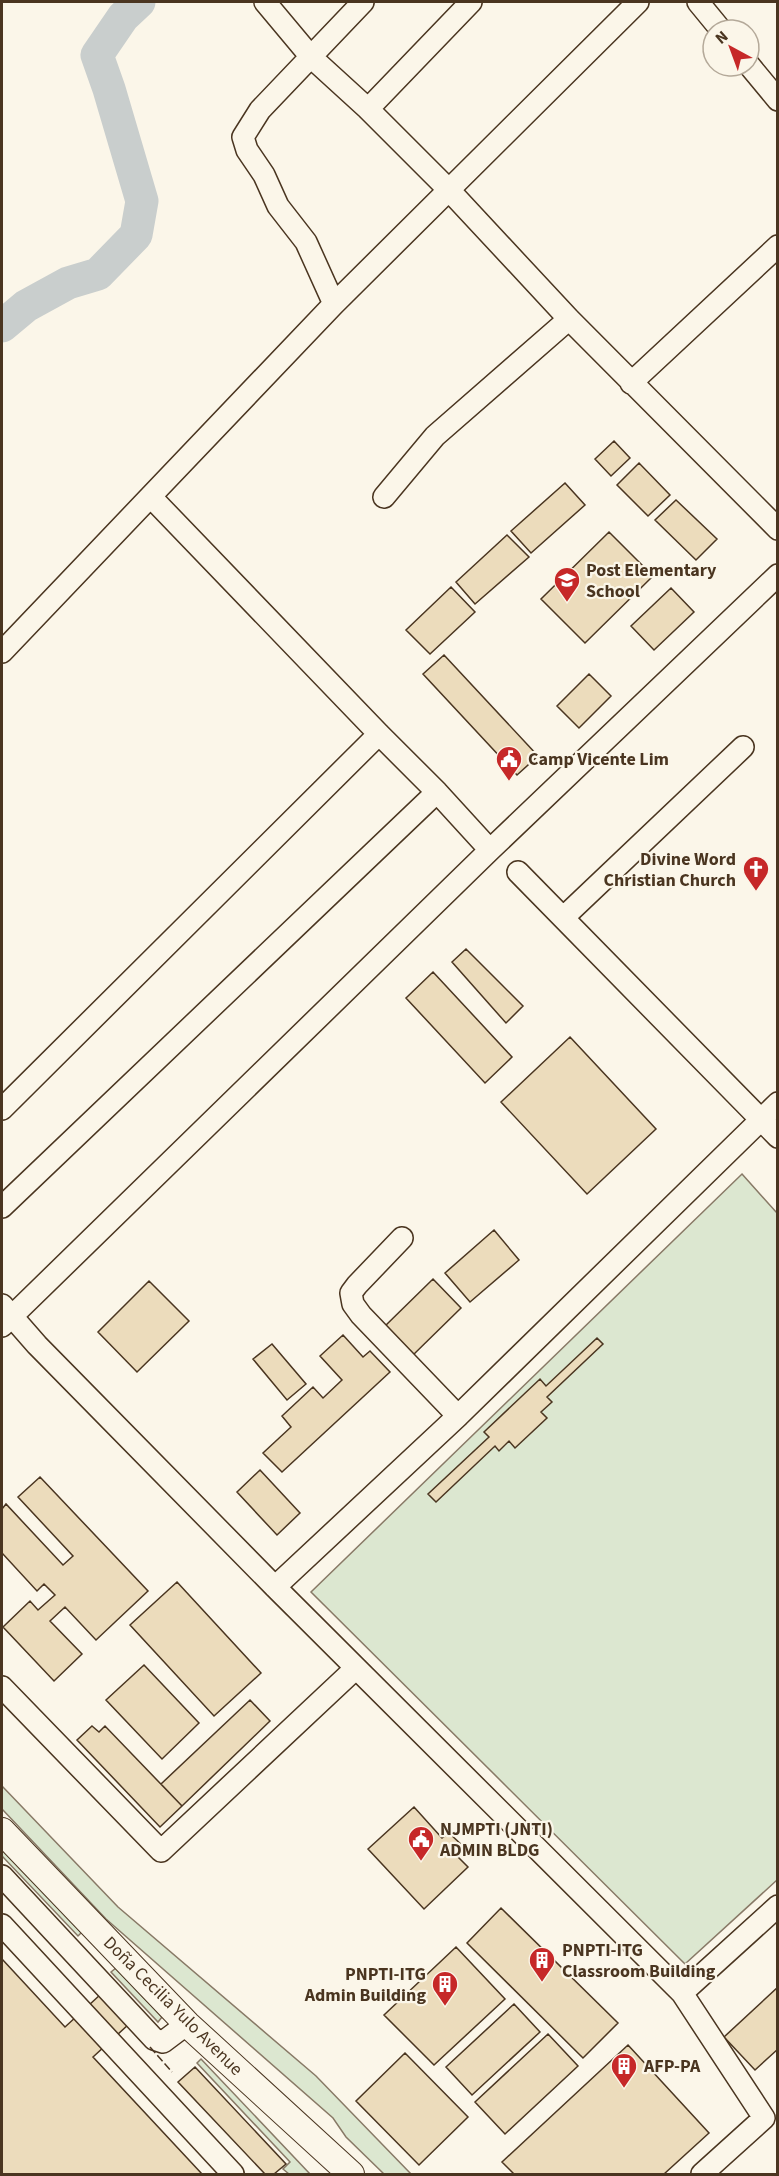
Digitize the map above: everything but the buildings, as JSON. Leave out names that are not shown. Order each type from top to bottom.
[{"type":"main road","name":"Doña Cecilia Yulo Avenue","points":[[2,1831],[187,2024],[351,2175]]},
{"type":"street","points":[[265,2],[311,57],[368,109],[448,189],[569,319],[777,529]]},
{"type":"street","points":[[334,304],[306,242],[278,206],[264,175],[247,150],[243,137],[260,110],[363,2]]},
{"type":"street","points":[[368,109],[471,2]]},
{"type":"street","points":[[2,652],[334,304],[638,2]]},
{"type":"street","points":[[698,2],[711,18]]},
{"type":"street","points":[[760,78],[777,100]]},
{"type":"street","points":[[631,383],[777,246]]},
{"type":"street","points":[[384,496],[435,436],[569,319]]},
{"type":"street","points":[[151,497],[437,792],[490,850]]},
{"type":"street","points":[[702,2175],[764,2118],[682,1993],[275,1587],[37,1345],[5,1316],[777,574]]},
{"type":"street","points":[[2,1108],[379,734]]},
{"type":"street","points":[[564,917],[743,747]]},
{"type":"street","points":[[2,1207],[437,792]]},
{"type":"street","points":[[518,872],[777,1137]]},
{"type":"street","points":[[275,1587],[458,1416],[777,1103]]},
{"type":"street","points":[[402,1238],[351,1293],[353,1304],[458,1416]]},
{"type":"street","points":[[2,1687],[161,1851],[356,1668]]},
{"type":"street","points":[[2,1876],[154,2039],[163,2042],[168,2040],[187,2024]]},
{"type":"street","points":[[682,1993],[777,1906]]},
{"type":"street","points":[[2,1924],[233,2175]]},
{"type":"green space","points":[[742,1174],[777,1213],[777,1880],[685,1964],[311,1592]]},
{"type":"green space","points":[[2,1786],[118,1907],[316,2076],[411,2174],[384,2174],[346,2137],[333,2118],[106,1919],[2,1809]]},
{"type":"green space","points":[[2,1848],[82,1932],[78,1936],[2,1856]]},
{"type":"green space","points":[[116,1968],[162,2017],[158,2022],[111,1972]]},
{"type":"green space","points":[[201,2059],[310,2174],[289,2174],[283,2169],[290,2162],[197,2063]]},
{"type":"waterway","points":[[2,326],[26,306],[68,283],[98,274],[136,235],[142,201],[97,55],[123,17],[139,2]]},
{"type":"fence","points":[[150,2047],[172,2072]]},
{"type":"place","name":"Post Elementary School","points":[[567,603]]},
{"type":"place","name":"Camp Vicente Lim","points":[[509,782]]},
{"type":"place","name":"Divine Word Christian Church","points":[[756,892]]},
{"type":"place","name":"NJMPTI (JNTI) ADMIN BLDG","points":[[421,1862]]},
{"type":"place","name":"PNPTI-ITG Classroom Building","points":[[542,1983]]},
{"type":"place","name":"PNPTI-ITG Admin Building","points":[[445,2007]]},
{"type":"place","name":"AFP-PA","points":[[624,2089]]}]
